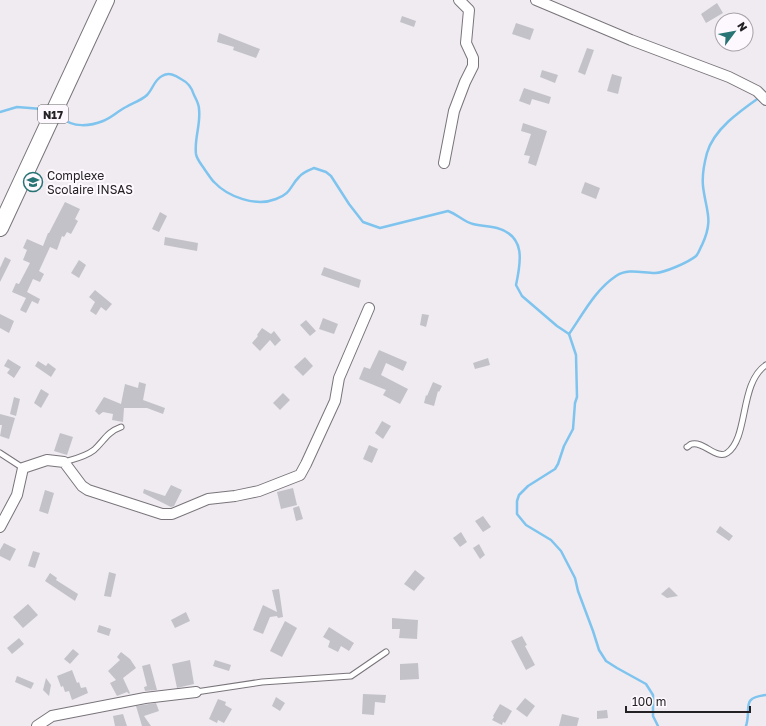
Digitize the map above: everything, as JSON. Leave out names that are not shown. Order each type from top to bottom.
[{"type":"main road","name":"N17","points":[[0,228],[106,0]]},
{"type":"street","points":[[444,163],[454,111],[473,66],[473,58],[466,43],[469,10],[459,0]]},
{"type":"street","points":[[536,0],[545,2],[631,40],[729,77],[757,91],[766,100]]},
{"type":"street","points":[[0,528],[17,495],[23,468],[47,460],[64,462],[82,486],[88,490],[162,514],[172,514],[208,499],[236,496],[259,491],[300,475],[335,401],[339,378],[369,308]]},
{"type":"street","points":[[37,726],[52,716],[145,698],[196,692]]},
{"type":"lane","points":[[687,447],[692,444],[698,444],[720,455],[726,454],[731,449],[738,436],[749,390],[759,371],[766,365]]},
{"type":"lane","points":[[64,462],[80,458],[94,450],[103,439],[114,430],[121,427]]},
{"type":"lane","points":[[0,454],[23,468]]},
{"type":"lane","points":[[196,692],[262,682],[352,676],[386,652]]},
{"type":"building","points":[[717,3],[722,12],[714,12],[714,18],[706,23],[701,14]]},
{"type":"building","points":[[402,16],[416,21],[414,27],[400,22]]},
{"type":"building","points":[[516,23],[534,29],[530,40],[512,34]]},
{"type":"building","points":[[219,33],[260,49],[256,58],[233,50],[234,47],[217,42]]},
{"type":"building","points":[[587,48],[594,50],[585,75],[578,72]]},
{"type":"building","points":[[542,70],[558,75],[555,83],[540,77]]},
{"type":"building","points":[[612,74],[622,77],[618,94],[607,91]]},
{"type":"building","points":[[524,88],[551,97],[549,104],[532,99],[530,105],[519,101]]},
{"type":"building","points":[[523,123],[547,131],[536,166],[528,163],[530,156],[524,155],[531,134],[521,131]]},
{"type":"building","points":[[585,182],[600,188],[596,199],[581,193]]},
{"type":"building","points":[[65,202],[80,209],[75,219],[78,221],[71,234],[67,232],[64,237],[62,236],[57,250],[50,247],[39,271],[44,274],[40,282],[33,279],[27,292],[40,299],[38,304],[32,301],[26,313],[20,310],[26,298],[12,292],[16,283],[19,284],[30,263],[23,260],[27,250],[23,248],[27,239],[43,246],[48,233]]},
{"type":"building","points":[[160,212],[167,216],[159,232],[152,229]]},
{"type":"building","points":[[165,237],[198,243],[197,251],[164,245]]},
{"type":"building","points":[[5,257],[11,260],[0,282],[0,268]]},
{"type":"building","points":[[79,260],[86,265],[79,278],[71,273]]},
{"type":"building","points":[[324,267],[361,280],[359,288],[321,275]]},
{"type":"building","points":[[95,290],[112,304],[106,311],[101,307],[96,315],[90,311],[95,302],[89,297]]},
{"type":"building","points":[[0,314],[14,321],[9,333],[0,328]]},
{"type":"building","points":[[422,314],[429,315],[426,327],[420,325]]},
{"type":"building","points":[[323,318],[338,324],[334,334],[319,329]]},
{"type":"building","points":[[306,320],[316,331],[310,336],[300,325]]},
{"type":"building","points":[[262,328],[271,334],[274,331],[281,340],[275,346],[270,340],[260,351],[252,343]]},
{"type":"building","points":[[379,350],[407,362],[403,371],[386,363],[381,375],[408,389],[400,404],[383,395],[386,390],[359,379],[364,367],[370,369]]},
{"type":"building","points":[[305,357],[313,366],[303,376],[294,367]]},
{"type":"building","points":[[488,358],[490,365],[475,369],[473,363]]},
{"type":"building","points":[[8,359],[21,367],[14,378],[7,373],[10,369],[4,366]]},
{"type":"building","points":[[38,361],[46,366],[48,363],[56,369],[51,377],[35,366]]},
{"type":"building","points":[[139,382],[146,384],[143,400],[165,408],[163,414],[147,408],[124,408],[123,422],[112,420],[113,414],[103,412],[99,415],[95,411],[104,397],[121,404],[125,384],[138,388]]},
{"type":"building","points":[[433,382],[442,386],[439,392],[438,391],[434,406],[424,403],[426,395],[427,396]]},
{"type":"building","points":[[41,389],[49,394],[41,408],[34,403]]},
{"type":"building","points":[[283,393],[290,400],[280,410],[273,403]]},
{"type":"building","points":[[14,397],[20,399],[16,416],[10,414]]},
{"type":"building","points":[[0,414],[15,418],[9,439],[0,436],[2,425],[0,425]]},
{"type":"building","points":[[382,421],[391,426],[383,439],[375,433]]},
{"type":"building","points":[[60,433],[73,437],[67,455],[54,451]]},
{"type":"building","points":[[369,445],[378,449],[372,463],[363,459]]},
{"type":"building","points":[[171,485],[182,490],[174,506],[171,507],[143,493],[144,489],[165,496]]},
{"type":"building","points":[[293,488],[297,505],[281,509],[277,492]]},
{"type":"building","points":[[45,490],[54,493],[48,514],[39,511]]},
{"type":"building","points":[[299,506],[303,519],[296,521],[293,508]]},
{"type":"building","points":[[483,516],[491,527],[483,532],[475,521]]},
{"type":"building","points":[[720,526],[733,536],[729,541],[716,532]]},
{"type":"building","points":[[461,532],[467,542],[460,547],[453,538]]},
{"type":"building","points":[[4,543],[16,549],[10,561],[0,556],[0,550]]},
{"type":"building","points":[[479,544],[485,555],[480,559],[473,548]]},
{"type":"building","points":[[33,551],[40,553],[35,568],[28,566]]},
{"type":"building","points":[[415,570],[425,578],[414,591],[404,584]]},
{"type":"building","points":[[109,572],[116,574],[111,597],[104,596]]},
{"type":"building","points":[[50,573],[57,578],[56,580],[78,594],[75,601],[45,581]]},
{"type":"building","points":[[669,587],[678,596],[667,598],[661,594]]},
{"type":"building","points":[[279,589],[283,617],[270,617],[263,634],[253,630],[263,605],[277,612],[272,590]]},
{"type":"building","points":[[28,604],[38,615],[23,628],[13,617]]},
{"type":"building","points":[[186,612],[190,621],[175,628],[171,620]]},
{"type":"building","points":[[392,618],[418,620],[417,639],[399,638],[400,629],[392,629]]},
{"type":"building","points":[[285,621],[297,628],[282,657],[270,651]]},
{"type":"building","points":[[99,625],[111,629],[109,636],[97,632]]},
{"type":"building","points":[[329,627],[354,643],[349,651],[341,646],[338,652],[328,647],[330,641],[323,637]]},
{"type":"building","points":[[522,636],[527,645],[525,646],[535,665],[526,670],[511,641]]},
{"type":"building","points":[[19,638],[24,644],[12,654],[7,648]]},
{"type":"building","points":[[73,649],[79,654],[70,664],[64,659]]},
{"type":"building","points":[[121,652],[130,659],[136,668],[123,678],[130,693],[129,694],[127,692],[117,696],[110,683],[116,680],[108,671],[120,660],[117,657]]},
{"type":"building","points":[[190,660],[194,684],[177,688],[172,664]]},
{"type":"building","points":[[215,660],[231,665],[229,671],[213,666]]},
{"type":"building","points":[[418,663],[419,679],[400,680],[400,664]]},
{"type":"building","points":[[150,664],[157,690],[145,691],[144,687],[147,686],[142,666]]},
{"type":"building","points":[[72,670],[77,683],[79,682],[81,688],[86,687],[88,693],[72,700],[69,691],[65,692],[63,686],[61,687],[57,676]]},
{"type":"building","points":[[17,676],[34,683],[31,689],[15,682]]},
{"type":"building","points":[[46,678],[51,685],[49,696],[43,690]]},
{"type":"building","points":[[363,694],[386,695],[385,703],[375,702],[374,715],[362,714]]},
{"type":"building","points":[[276,697],[285,703],[280,711],[272,706]]},
{"type":"building","points":[[525,698],[535,706],[527,717],[516,709]]},
{"type":"building","points":[[218,699],[226,702],[225,705],[232,709],[224,723],[218,720],[217,723],[209,719]]},
{"type":"building","points":[[156,703],[159,711],[144,716],[151,726],[142,726],[136,706]]},
{"type":"building","points":[[500,704],[512,711],[505,723],[503,722],[502,725],[492,720]]},
{"type":"building","points":[[607,710],[608,718],[597,719],[597,711]]},
{"type":"building","points":[[123,714],[127,726],[115,726],[113,716]]},
{"type":"building","points":[[562,714],[579,718],[577,726],[559,726]]},
{"type":"waterway","points":[[63,118],[76,125],[87,125],[103,121],[145,97],[159,78],[167,74],[172,74],[183,80],[189,86],[198,103],[199,120],[196,148],[197,158],[214,182],[234,196],[260,202],[276,199],[285,195],[302,174],[314,168],[326,172],[331,176],[349,204],[363,222],[380,228],[448,211],[470,223],[497,228],[513,237],[517,243],[520,259],[516,285],[522,296],[557,326],[569,334],[576,355],[577,397],[575,403],[573,429],[564,446],[558,464],[555,469],[528,486],[519,495],[517,501],[517,514],[526,525],[551,540],[561,551],[575,578],[578,591],[599,650],[606,661],[646,684],[653,695],[653,716],[658,726]]},
{"type":"waterway","points":[[569,334],[596,295],[616,276],[625,272],[659,273],[682,264],[697,255],[708,228],[703,178],[706,157],[710,144],[715,136],[729,121],[760,97]]},
{"type":"waterway","points":[[0,112],[17,107],[42,109]]},
{"type":"waterway","points":[[746,726],[748,719],[748,704],[753,698],[766,695]]},
{"type":"place","name":"Complexe Scolaire INSAS","points":[[33,182]]}]
